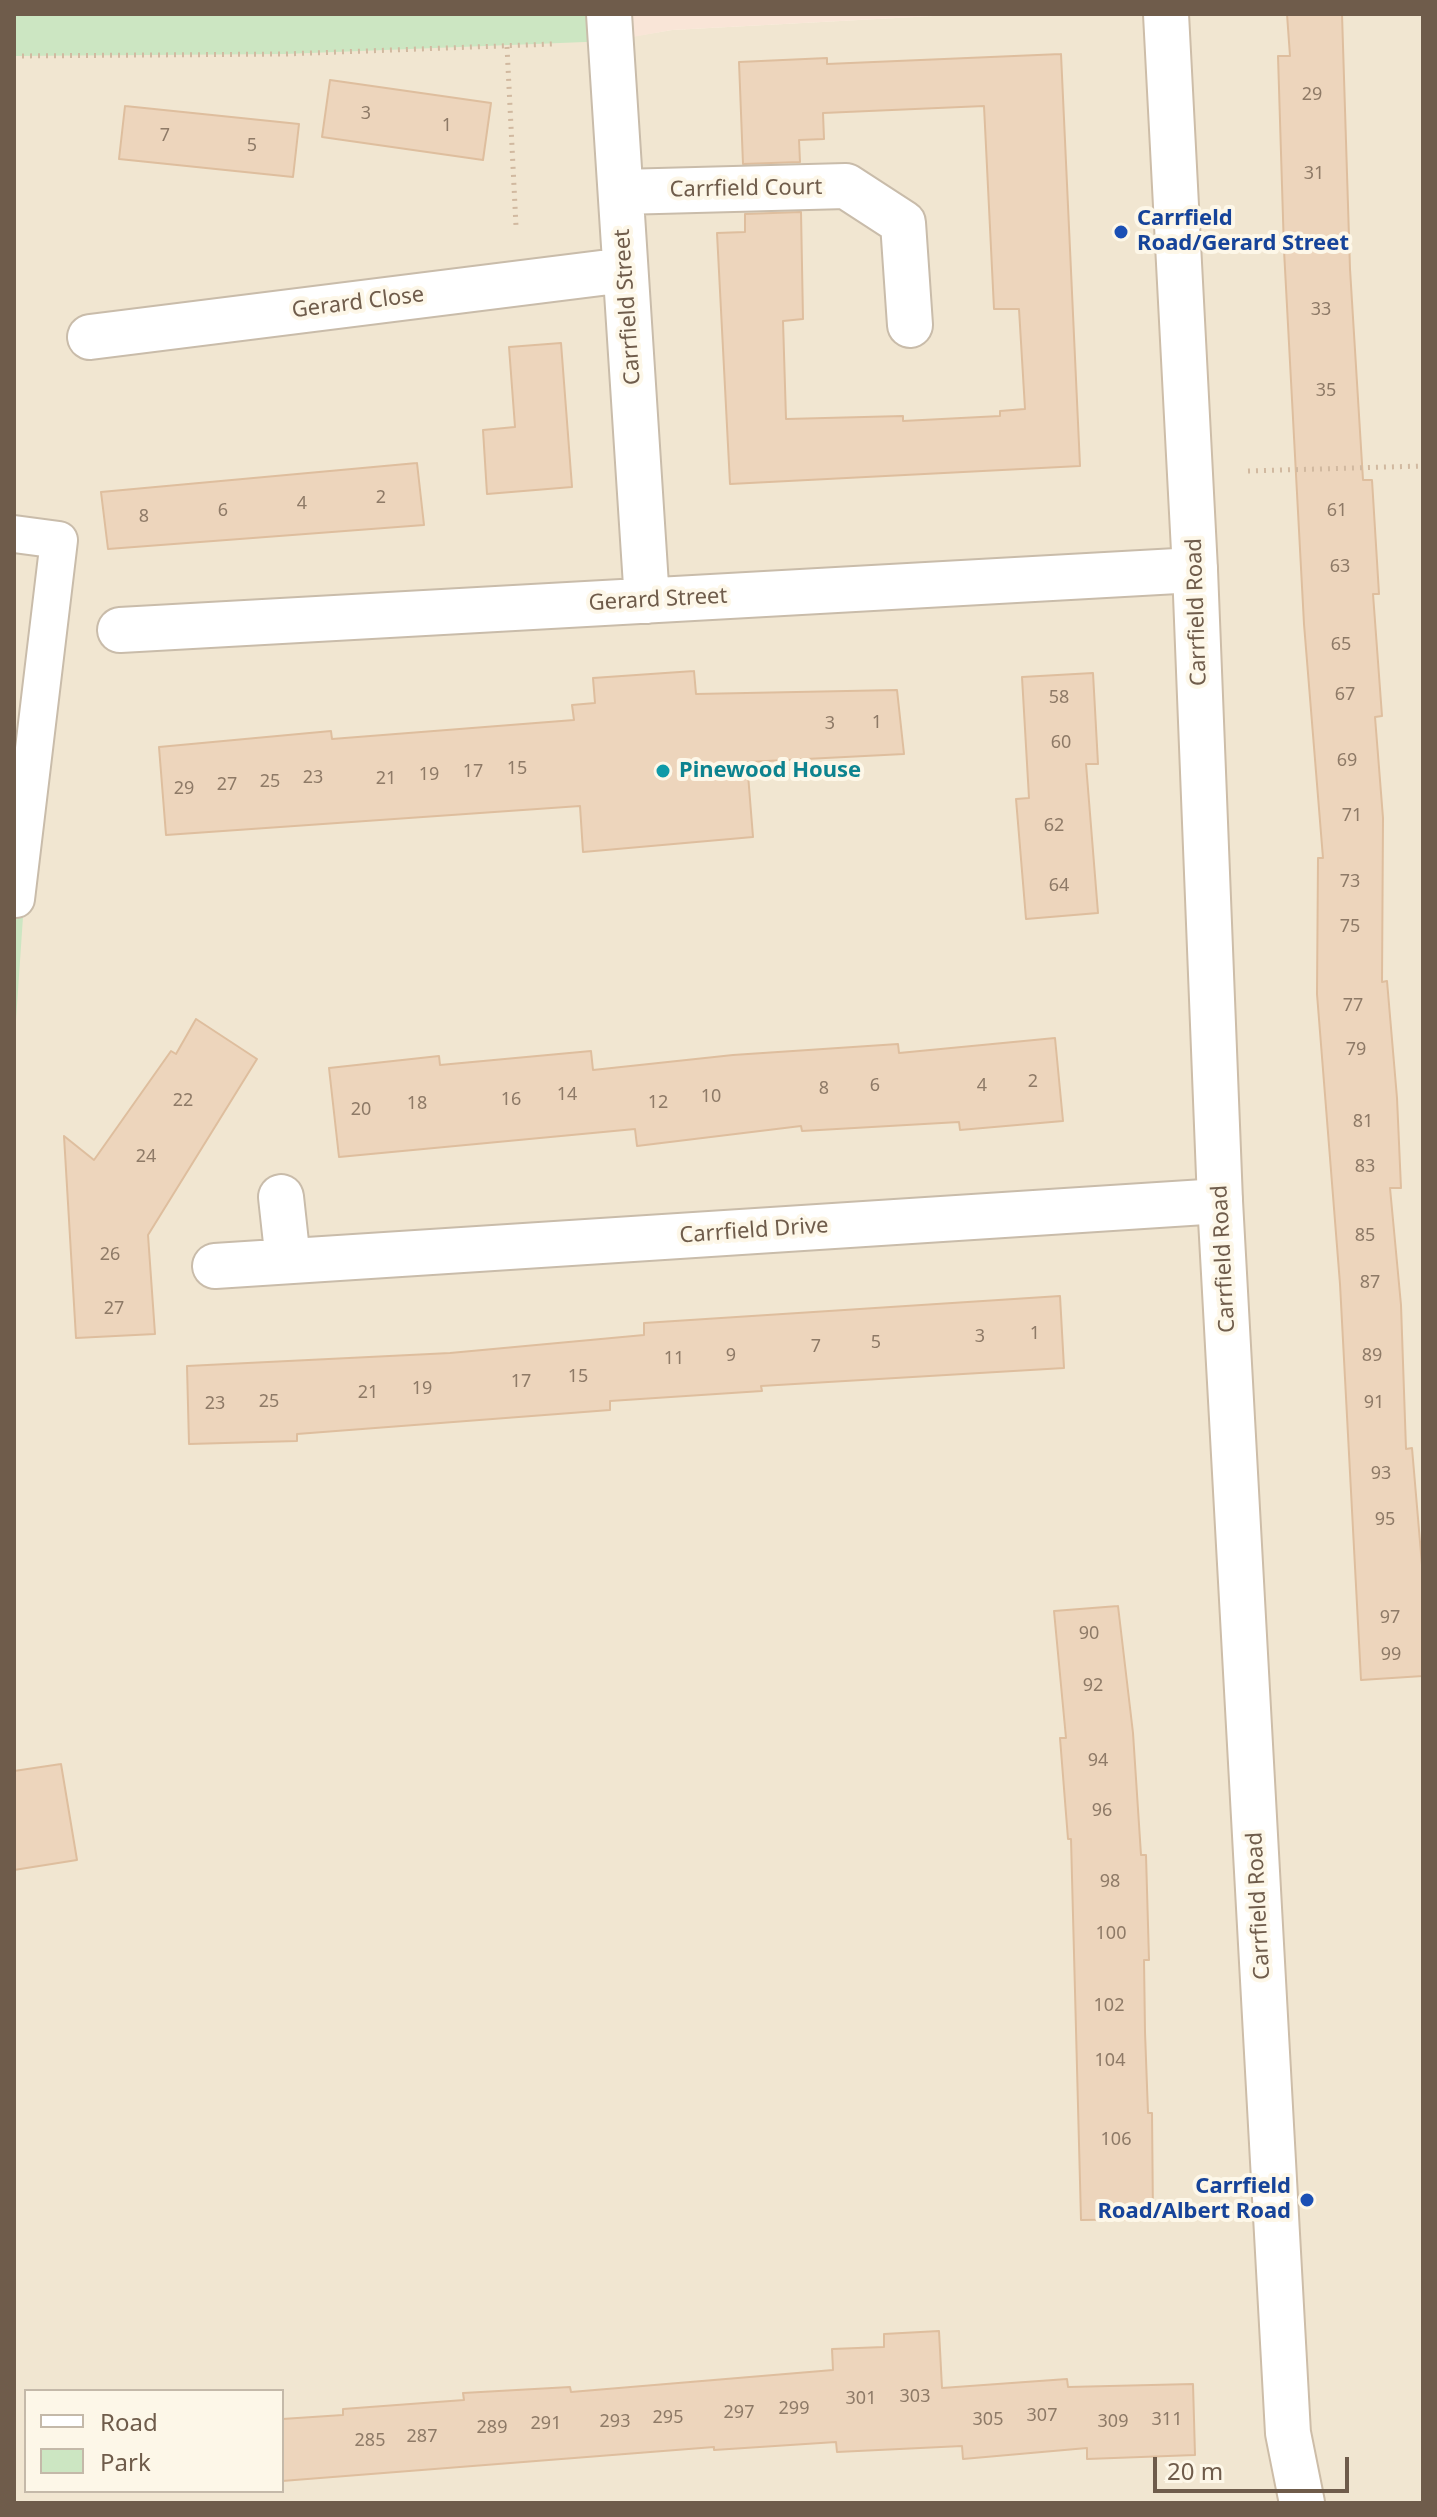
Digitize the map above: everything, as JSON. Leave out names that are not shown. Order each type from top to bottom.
[{"type":"street","name":"Carrfield Road","points":[[1166,14],[1191,473],[1220,1201],[1288,2433],[1302,2503]]},
{"type":"street","name":"Carrfield Street","points":[[610,27],[647,601]]},
{"type":"street","name":"Carrfield Court","points":[[621,192],[846,186],[903,223],[910,325]]},
{"type":"street","name":"Gerard Close","points":[[90,337],[625,270]]},
{"type":"street","name":"Gerard Street","points":[[120,630],[1195,570]]},
{"type":"street","points":[[281,1197],[288,1261]]},
{"type":"street","name":"Carrfield Drive","points":[[215,1266],[1220,1201]]},
{"type":"lane","points":[[14,534],[59,540],[16,899]]},
{"type":"path","points":[[14,56],[285,54],[507,47],[610,27]]},
{"type":"path","points":[[507,47],[520,283]]},
{"type":"path","points":[[1191,473],[1423,466]]},
{"type":"shaded area","points":[[14,14],[611,40],[672,30],[970,14],[1423,14],[1423,2503],[14,2503]]},
{"type":"shaded area","points":[[609,14],[970,14],[672,30],[610,41]]},
{"type":"green space","points":[[14,14],[609,14],[610,41],[285,54],[14,56]]},
{"type":"green space","points":[[14,916],[23,917],[14,1049]]},
{"type":"building","points":[[1287,14],[1342,14],[1350,269],[1363,480],[1372,480],[1379,594],[1373,594],[1382,716],[1375,717],[1383,818],[1382,982],[1387,981],[1401,1188],[1390,1188],[1401,1305],[1406,1449],[1412,1448],[1423,1577],[1423,1676],[1361,1680],[1340,1284],[1317,994],[1318,858],[1323,858],[1304,624],[1284,250],[1278,56],[1290,56]]},
{"type":"building","points":[[1061,54],[1080,466],[730,484],[717,233],[745,232],[745,214],[801,212],[803,319],[783,321],[786,419],[903,416],[903,421],[1000,416],[1000,411],[1025,409],[1019,309],[994,309],[984,106],[823,113],[824,139],[799,140],[800,162],[743,164],[739,62],[827,58],[827,64]]},
{"type":"building","points":[[330,80],[491,103],[483,160],[322,137]]},
{"type":"building","points":[[125,106],[299,124],[293,177],[119,159]]},
{"type":"building","points":[[561,343],[572,487],[487,494],[483,430],[515,427],[509,347]]},
{"type":"building","points":[[417,463],[424,525],[108,549],[101,492]]},
{"type":"building","points":[[694,671],[696,694],[897,690],[904,754],[747,762],[753,837],[583,852],[580,806],[166,835],[159,747],[331,731],[332,739],[574,720],[572,705],[595,703],[593,678]]},
{"type":"building","points":[[1093,673],[1098,764],[1086,764],[1098,913],[1026,919],[1016,799],[1029,798],[1022,677]]},
{"type":"building","points":[[196,1019],[257,1059],[148,1235],[155,1334],[76,1338],[64,1136],[94,1160],[171,1051],[176,1054]]},
{"type":"building","points":[[1055,1038],[1063,1121],[960,1130],[959,1122],[802,1131],[801,1126],[637,1146],[635,1129],[339,1157],[329,1068],[439,1056],[440,1065],[591,1051],[593,1070],[733,1055],[898,1044],[899,1053]]},
{"type":"building","points":[[1060,1296],[1064,1368],[761,1386],[762,1391],[610,1401],[610,1410],[297,1434],[297,1441],[189,1444],[187,1366],[450,1353],[644,1335],[644,1323]]},
{"type":"building","points":[[1118,1606],[1133,1733],[1141,1855],[1146,1855],[1149,1960],[1144,1960],[1145,2032],[1148,2113],[1152,2113],[1153,2219],[1081,2220],[1071,1839],[1068,1839],[1060,1738],[1066,1738],[1054,1611]]},
{"type":"building","points":[[61,1764],[77,1860],[14,1870],[14,1771]]},
{"type":"building","points":[[939,2331],[942,2388],[1067,2379],[1068,2387],[1193,2384],[1195,2455],[1087,2459],[1087,2448],[963,2459],[962,2446],[837,2452],[836,2442],[714,2450],[714,2447],[284,2481],[284,2419],[343,2415],[343,2409],[464,2400],[463,2393],[570,2387],[571,2392],[833,2370],[832,2349],[884,2347],[884,2334]]},
{"type":"place","name":"Carrfield Road/Gerard Street","points":[[1121,232]]},
{"type":"place","name":"Pinewood House","points":[[663,771]]},
{"type":"place","name":"Carrfield Road/Albert Road","points":[[1307,2200]]}]
